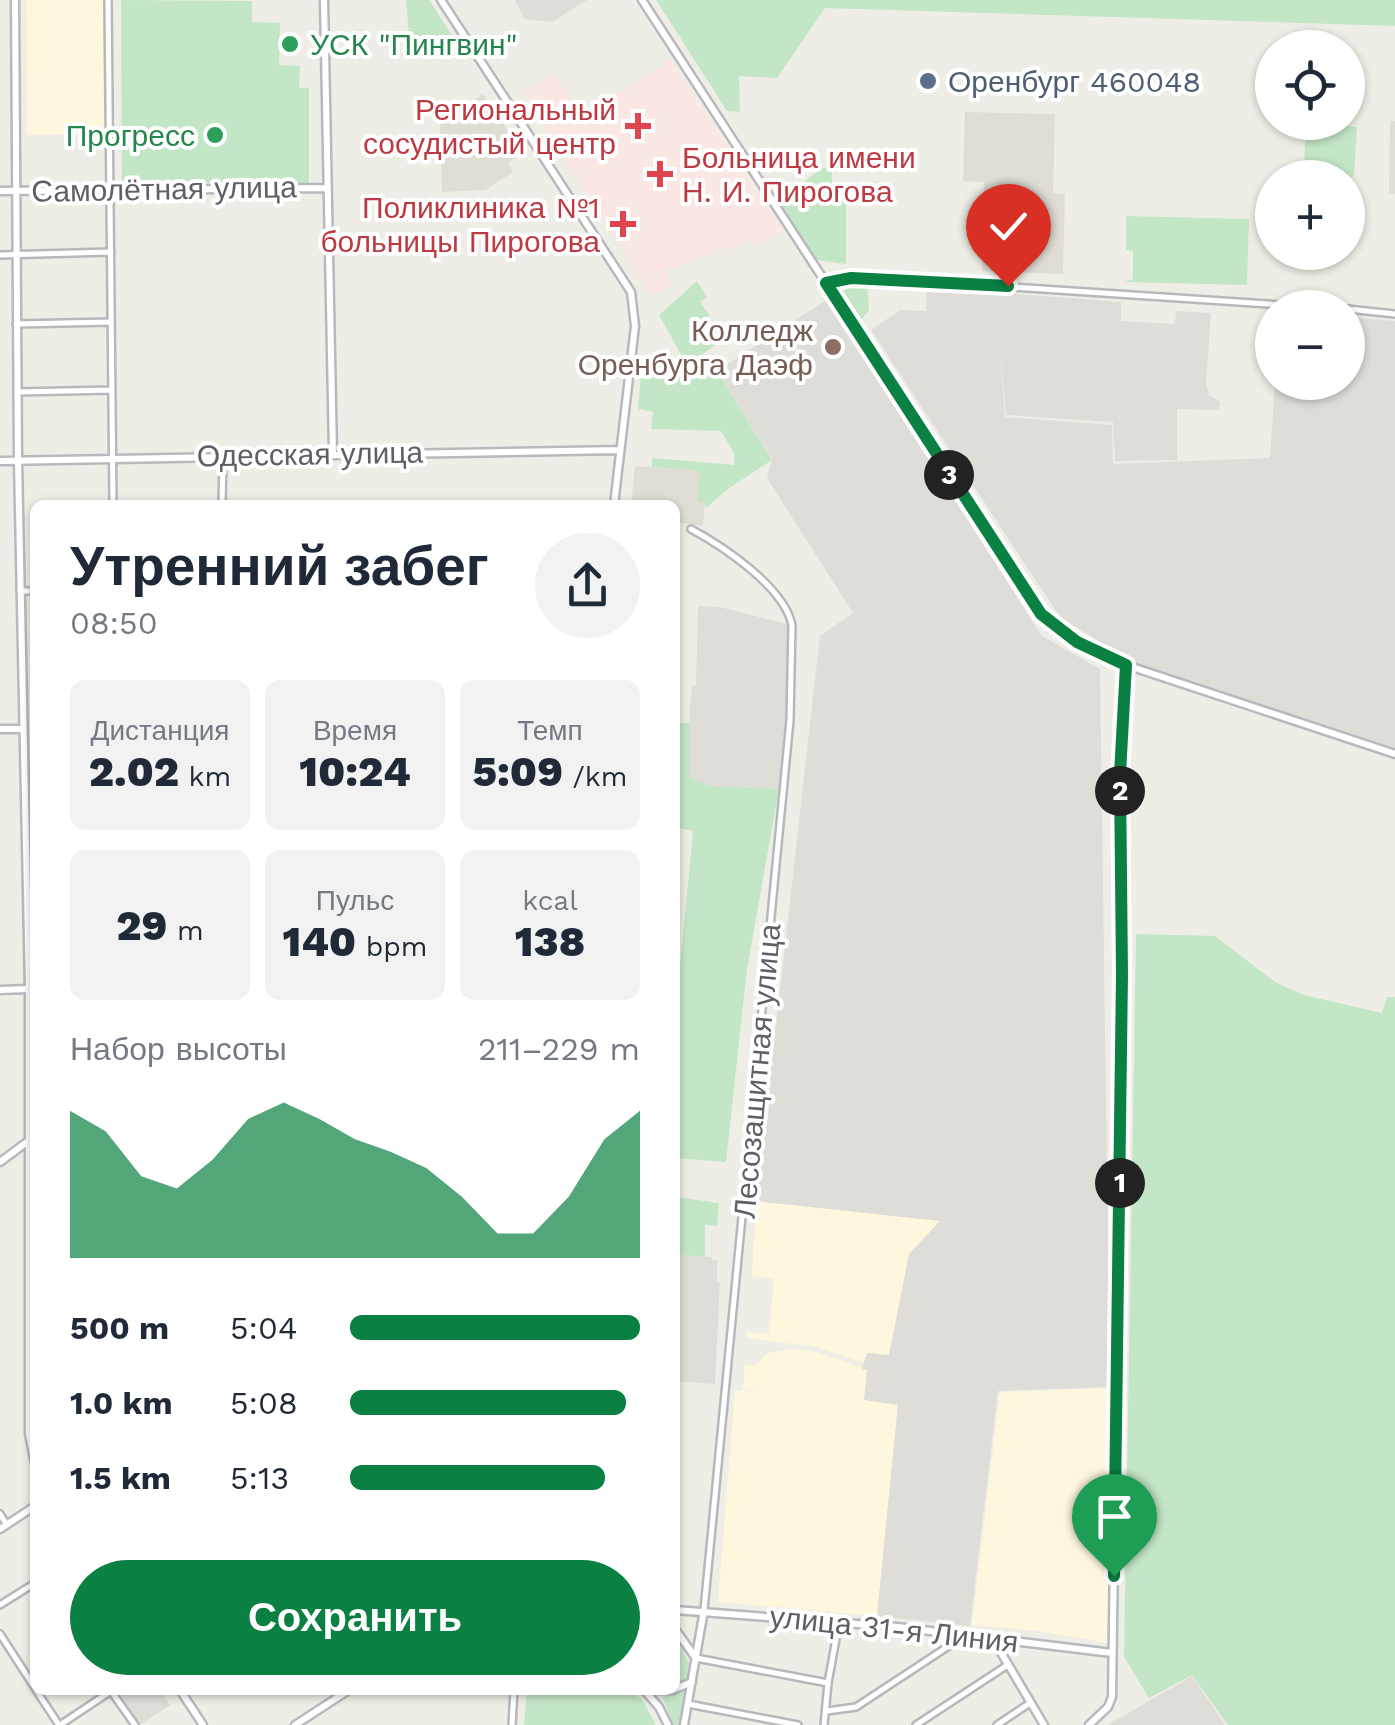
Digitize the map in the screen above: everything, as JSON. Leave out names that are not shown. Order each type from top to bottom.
[{"type":"main road","points":[[15,0],[20,591],[30,930]]},
{"type":"main road","points":[[324,0],[333,454]]},
{"type":"main road","points":[[441,0],[628,284],[635,326],[615,500]]},
{"type":"main road","points":[[642,0],[1041,614],[1077,642],[1126,665],[1395,754]]},
{"type":"main road","name":"Самолётная улица","points":[[0,191],[328,188]]},
{"type":"main road","name":"Одесская улица","points":[[0,461],[620,450]]},
{"type":"main road","points":[[1090,1725],[1108,1707],[1112,1697],[1122,975],[1120,774],[1126,665]]},
{"type":"main road","points":[[0,729],[23,729]]},
{"type":"main road","points":[[0,990],[30,987]]},
{"type":"main road","points":[[30,1134],[30,1184]]},
{"type":"main road","points":[[2,1160],[27,1142]]},
{"type":"main road","points":[[2,1160],[27,1159]]},
{"type":"main road","points":[[4,1527],[30,1509]]},
{"type":"main road","name":"улица 31-я Линия","points":[[680,1610],[966,1634],[1112,1653]]},
{"type":"main road","name":"Лесозащитная улица","points":[[692,1682],[704,1610]]},
{"type":"main road","points":[[680,1636],[696,1658]]},
{"type":"main road","points":[[993,1638],[1044,1725]]},
{"type":"main road","points":[[680,1687],[692,1682]]},
{"type":"main road","points":[[684,1725],[692,1682]]},
{"type":"main road","points":[[183,1695],[202,1725]]},
{"type":"main road","points":[[295,1725],[341,1695]]},
{"type":"main road","points":[[649,1695],[660,1706],[668,1725]]},
{"type":"street","points":[[108,0],[114,500]]},
{"type":"street","points":[[0,256],[111,252]]},
{"type":"street","points":[[826,283],[878,278],[1255,303]]},
{"type":"street","points":[[1365,311],[1395,314]]},
{"type":"street","points":[[16,324],[111,322]]},
{"type":"street","points":[[17,392],[112,390]]},
{"type":"street","points":[[222,500],[223,456]]},
{"type":"street","name":"Лесозащитная улица","points":[[691,529],[724,548],[754,573],[789,614],[792,625],[789,737],[704,1610]]},
{"type":"street","points":[[20,591],[30,591]]},
{"type":"street","points":[[23,729],[30,729]]},
{"type":"street","points":[[0,1514],[4,1527]]},
{"type":"street","points":[[0,1605],[30,1586]]},
{"type":"street","points":[[824,1725],[838,1622]]},
{"type":"street","points":[[0,1634],[30,1680]]},
{"type":"street","points":[[828,1711],[856,1707],[966,1634]]},
{"type":"street","points":[[696,1658],[828,1683]]},
{"type":"street","points":[[916,1725],[1006,1666]]},
{"type":"street","points":[[40,1695],[60,1725],[104,1695]]},
{"type":"street","points":[[114,1695],[135,1725]]},
{"type":"street","points":[[512,1725],[514,1695]]},
{"type":"street","points":[[997,1725],[1030,1703]]},
{"type":"street","points":[[688,1704],[798,1725]]},
{"type":"shaded area","points":[[26,0],[103,0],[105,133],[27,135]]},
{"type":"shaded area","points":[[515,0],[587,0],[552,22],[524,19]]},
{"type":"shaded area","name":"Больница имени Н. И. Пирогова","points":[[670,60],[784,232],[754,245],[744,242],[665,271],[672,285],[652,296],[523,94],[553,73],[583,116]]},
{"type":"shaded area","points":[[483,94],[523,153],[508,163],[513,172],[485,190],[442,192],[440,123]]},
{"type":"shaded area","points":[[965,112],[1055,114],[1053,193],[1065,194],[1063,274],[982,271],[984,182],[963,181]]},
{"type":"shaded area","points":[[1390,121],[1395,121],[1395,194],[1389,194]]},
{"type":"shaded area","points":[[927,287],[1121,302],[1121,321],[1175,324],[1176,311],[1211,313],[1206,382],[1209,395],[1220,402],[1219,410],[1177,409],[1177,460],[1115,461],[1113,422],[1006,415],[999,341],[1005,417],[1112,425],[1113,464],[1270,458],[1274,400],[1365,400],[1365,318],[1395,321],[1395,750],[1136,665],[1060,617],[871,330],[900,310],[926,311]]},
{"type":"shaded area","points":[[826,300],[1042,636],[1100,669],[1110,1387],[998,1391],[970,1626],[877,1616],[898,1405],[864,1400],[867,1370],[862,1369],[867,1353],[889,1355],[909,1254],[940,1221],[756,1201],[820,636],[853,613],[767,478],[772,459],[717,371]]},
{"type":"shaded area","points":[[635,466],[701,471],[697,500],[705,502],[703,526],[680,523],[680,500],[632,500]]},
{"type":"shaded area","points":[[698,606],[720,607],[787,624],[787,696],[779,789],[711,786],[688,778]]},
{"type":"shaded area","points":[[756,1201],[941,1221],[899,1307],[889,1355],[867,1353],[864,1363],[816,1347],[747,1338],[747,1332],[769,1334],[774,1279],[752,1276]]},
{"type":"shaded area","points":[[680,1254],[712,1257],[717,1261],[720,1283],[715,1384],[680,1381]]},
{"type":"shaded area","points":[[789,1349],[812,1351],[867,1369],[898,1404],[877,1616],[718,1602],[735,1390],[757,1391],[743,1389],[745,1365],[756,1365],[768,1353]]},
{"type":"shaded area","points":[[1110,1388],[1108,1643],[972,1625],[1000,1392]]},
{"type":"shaded area","points":[[1192,1676],[1225,1725],[1108,1725]]},
{"type":"shaded area","points":[[120,1695],[163,1695],[170,1705],[140,1725]]},
{"type":"green space","name":"Прогресс","points":[[121,0],[252,1],[252,22],[280,23],[279,65],[300,66],[299,88],[309,88],[309,183],[122,183]]},
{"type":"green space","points":[[406,0],[429,0],[464,54],[411,58]]},
{"type":"green space","points":[[656,0],[1395,0],[1395,26],[825,8],[777,78],[739,76],[740,112],[727,111]]},
{"type":"green space","points":[[1306,140],[1356,140],[1355,160],[1304,160]]},
{"type":"green space","points":[[832,166],[832,188],[846,189],[846,264],[816,260],[778,201],[822,168]]},
{"type":"green space","points":[[1126,216],[1249,219],[1247,285],[1124,282],[1133,279],[1133,251],[1126,250]]},
{"type":"green space","points":[[697,281],[707,297],[700,302],[725,338],[700,356],[717,371],[772,460],[706,508],[704,502],[697,501],[700,471],[652,467],[652,458],[734,465],[734,453],[721,431],[651,429],[653,412],[638,409],[642,362],[676,366],[683,358],[659,315]]},
{"type":"green space","points":[[867,283],[869,310],[862,319],[854,320],[839,298],[843,289]]},
{"type":"green space","points":[[680,723],[690,723],[689,778],[711,786],[779,789],[747,969],[726,1162],[680,1158],[680,967],[693,831],[680,828]]},
{"type":"green space","points":[[1136,934],[1215,936],[1275,982],[1304,995],[1382,1013],[1387,997],[1395,997],[1395,1725],[1228,1725],[1192,1675],[1149,1698],[1124,1657]]},
{"type":"green space","points":[[680,1198],[719,1203],[717,1226],[705,1225],[705,1257],[680,1254]]},
{"type":"green space","points":[[680,1646],[690,1665],[687,1679],[680,1682]]},
{"type":"green space","points":[[685,1691],[679,1725],[674,1725],[662,1697]]},
{"type":"green space","points":[[527,1695],[635,1695],[642,1699],[656,1725],[524,1725]]},
{"type":"place","name":"УСК \"Пингвин\"","points":[[290,44]]},
{"type":"place","name":"Оренбург 460048","points":[[928,81]]},
{"type":"place","name":"Региональный сосудистый центр","points":[[638,126]]},
{"type":"place","name":"Прогресс","points":[[215,135]]},
{"type":"place","name":"Больница имени Н. И. Пирогова","points":[[660,174]]},
{"type":"place","name":"Поликлиника №1 больницы Пирогова","points":[[623,224]]},
{"type":"place","name":"Колледж Оренбурга Даэф","points":[[833,347]]},
{"type":"route","points":[[1008,286],[851,278],[826,283],[1041,614],[1077,642],[1126,665],[1122,683],[1120,774],[1122,975],[1114,1576]]}]
